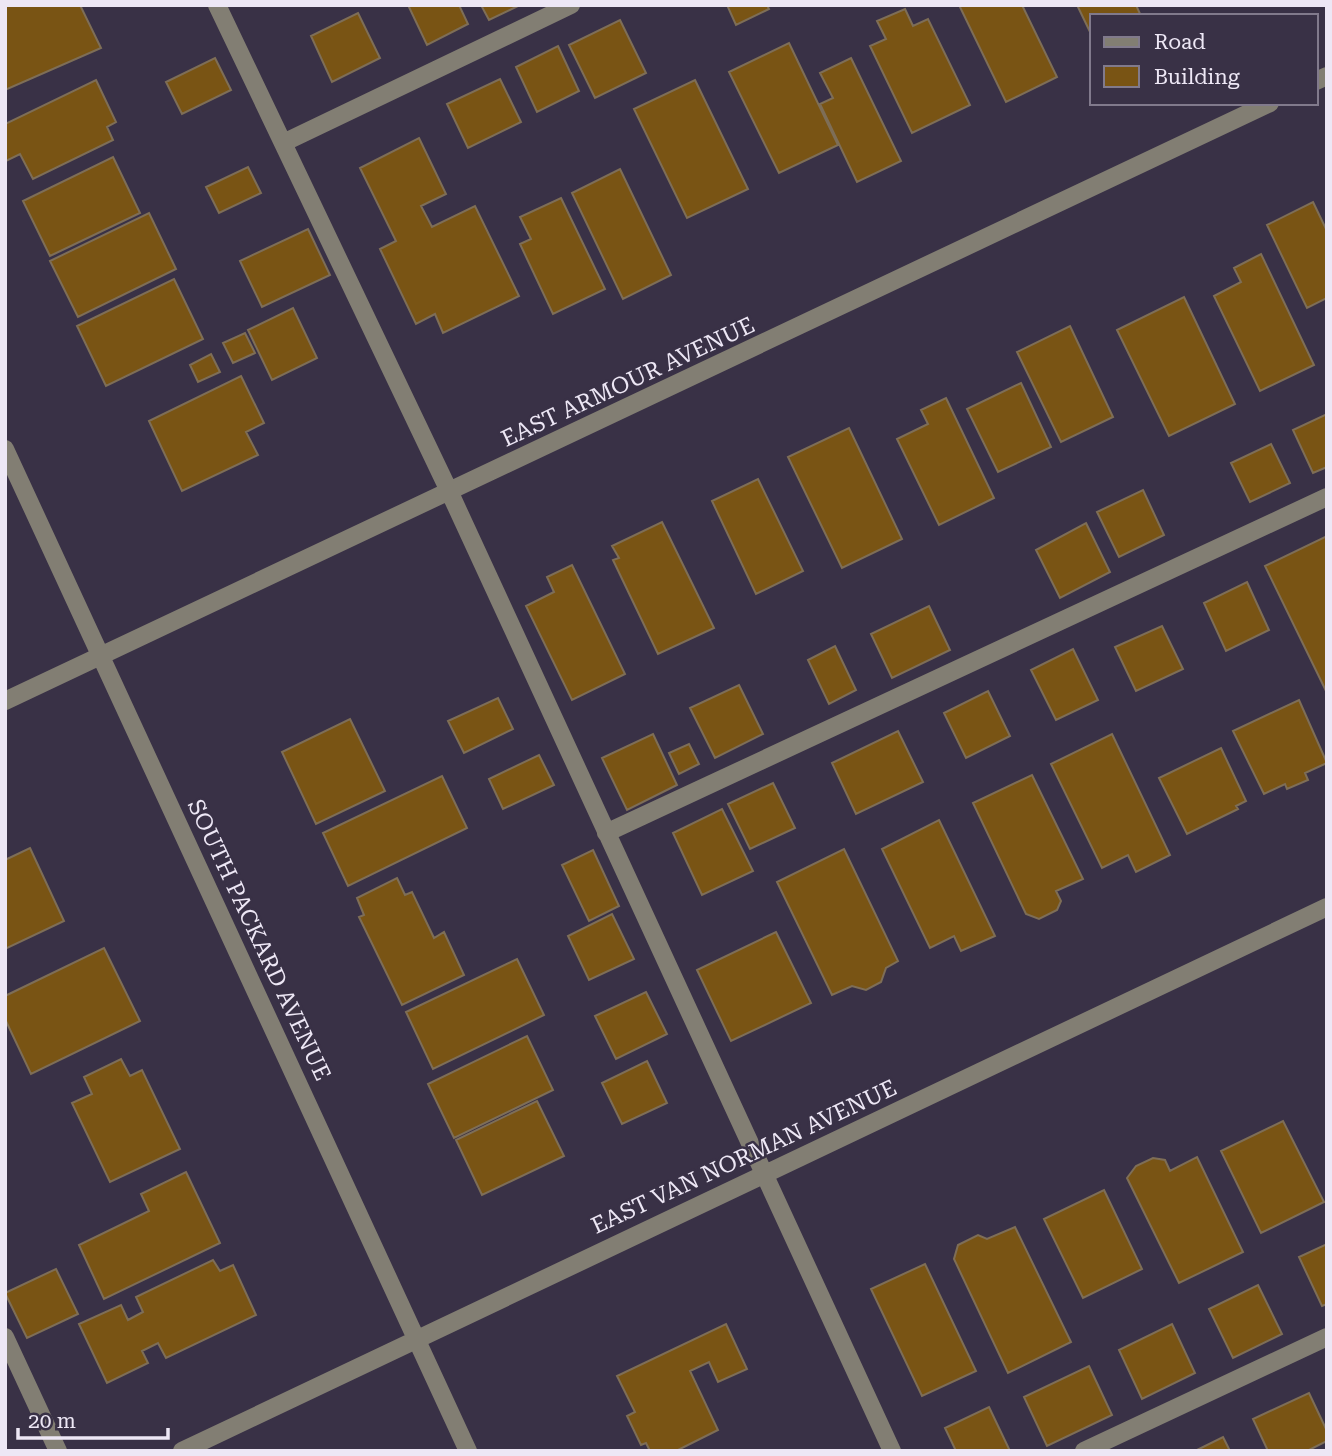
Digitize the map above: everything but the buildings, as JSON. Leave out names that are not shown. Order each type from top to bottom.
[{"type":"street","points":[[217,5],[450,493],[892,1451]]},
{"type":"street","points":[[283,143],[572,5]]},
{"type":"street","name":"EAST ARMOUR AVENUE","points":[[5,701],[450,493],[1266,105]]},
{"type":"street","name":"SOUTH PACKARD AVENUE","points":[[5,449],[468,1451]]},
{"type":"street","points":[[606,833],[1327,497]]},
{"type":"street","name":"EAST VAN NORMAN AVENUE","points":[[182,1451],[1327,907]]},
{"type":"street","points":[[5,1337],[58,1451]]},
{"type":"street","points":[[1084,1451],[1327,1337]]}]
